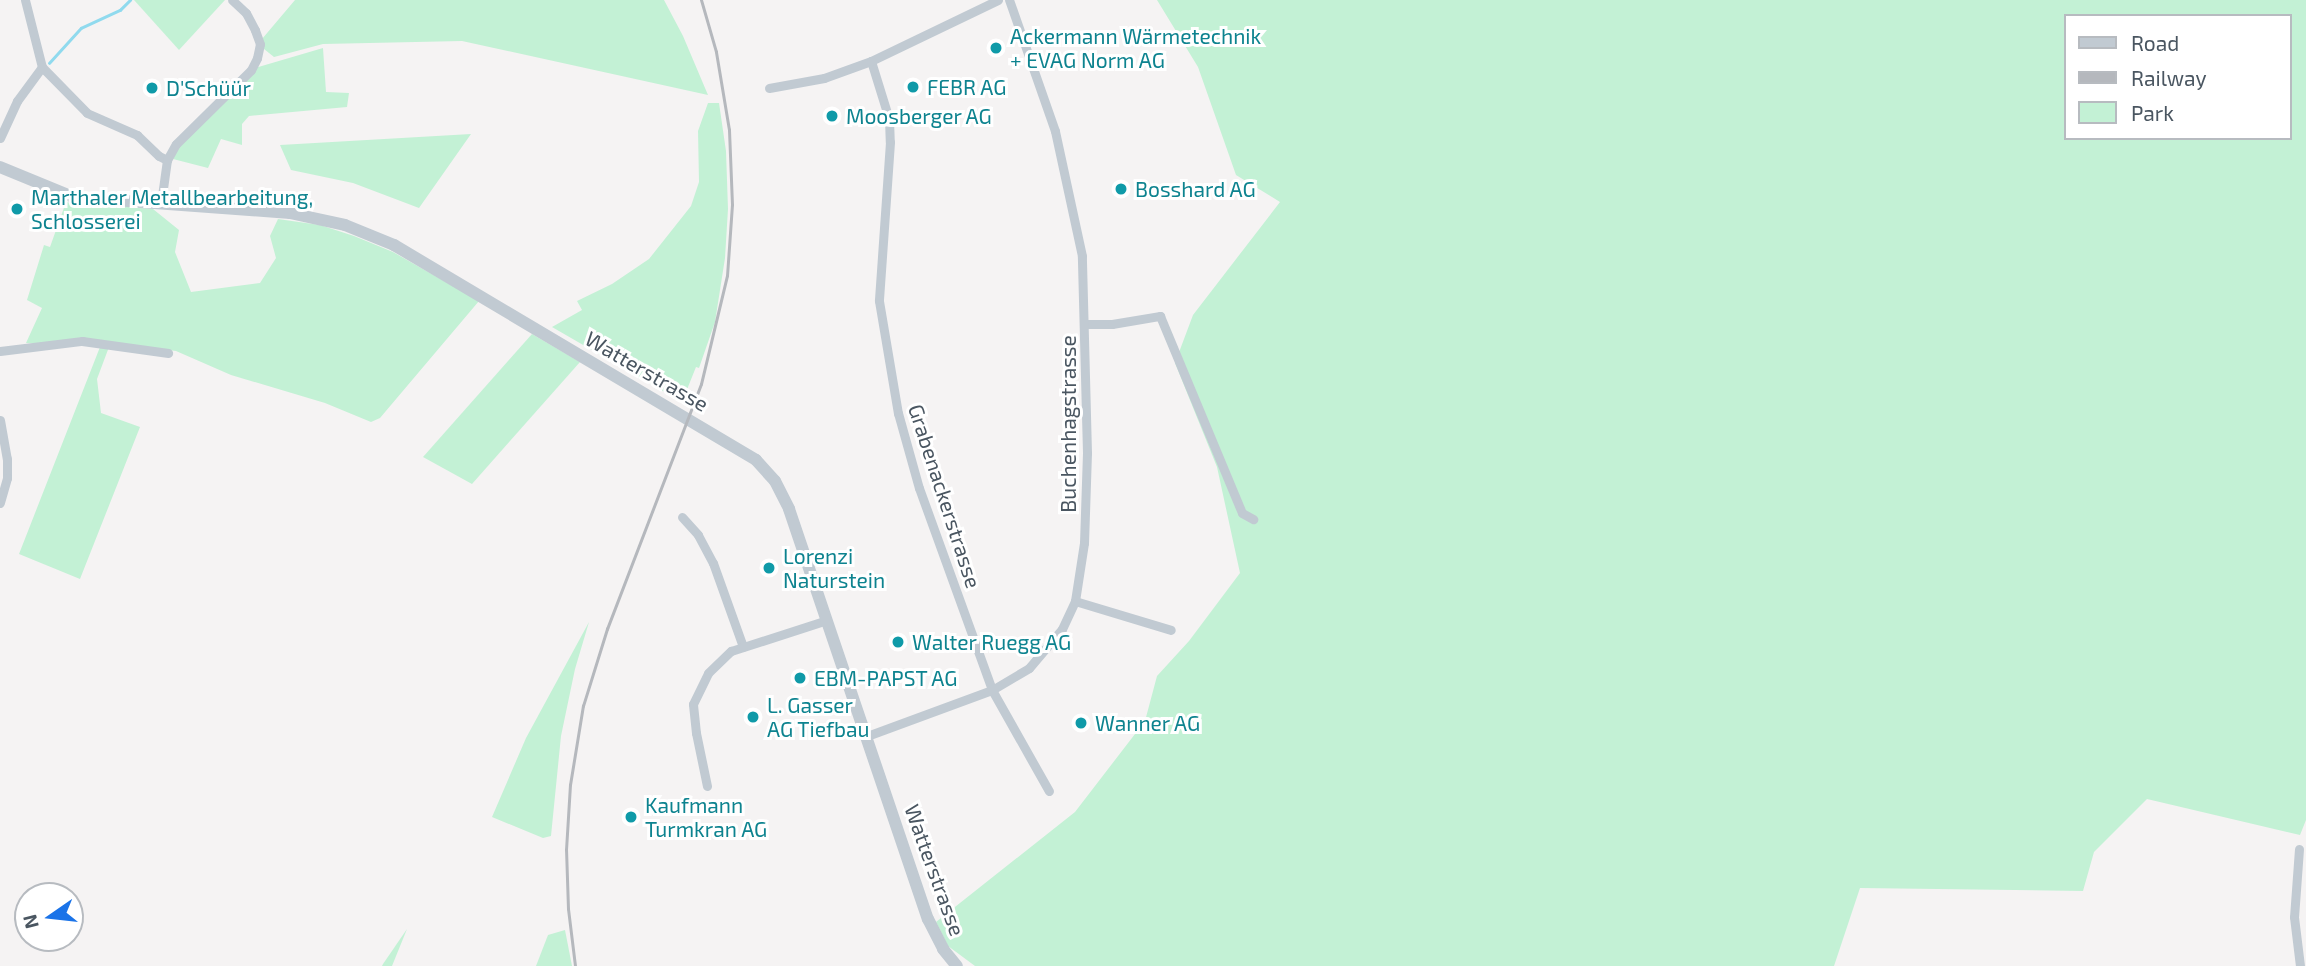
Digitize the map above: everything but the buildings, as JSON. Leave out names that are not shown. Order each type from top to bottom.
[{"type":"street","points":[[25,0],[42,66],[87,113],[137,135],[167,160]]},
{"type":"street","points":[[161,203],[167,160],[176,144],[251,70],[257,58],[260,44],[255,30],[246,13],[232,0]]},
{"type":"street","points":[[769,88],[824,78],[871,61],[998,0]]},
{"type":"street","name":"Buchenhagstrasse","points":[[867,736],[992,690],[1029,668],[1062,629],[1075,601],[1084,543],[1086,324],[1082,256],[1065,166],[1009,0]]},
{"type":"street","name":"Grabenackerstrasse","points":[[871,61],[889,119],[890,142],[879,301],[898,413],[919,488],[992,690],[1049,791]]},
{"type":"street","points":[[0,138],[17,101],[42,66]]},
{"type":"street","name":"Watterstrasse","points":[[0,167],[67,196],[290,213],[345,225],[394,245],[727,440],[756,460],[781,492],[928,919],[943,949],[957,966]]},
{"type":"street","points":[[1086,324],[1112,324],[1160,316],[1242,513],[1252,519]]},
{"type":"street","points":[[0,351],[82,341],[168,353]]},
{"type":"street","points":[[0,421],[8,459],[7,478],[0,503]]},
{"type":"street","points":[[682,517],[698,535],[713,563],[743,647]]},
{"type":"street","points":[[1075,601],[1171,630]]},
{"type":"street","points":[[707,786],[695,733],[694,704],[708,673],[731,651],[827,620]]},
{"type":"street","points":[[2299,849],[2294,917],[2300,966]]},
{"type":"green space","points":[[134,0],[225,0],[179,50]]},
{"type":"green space","points":[[295,0],[664,0],[683,36],[708,95],[462,41],[323,44],[274,57],[264,49],[262,39]]},
{"type":"green space","points":[[1157,0],[2306,0],[2306,820],[2300,835],[2147,799],[2094,852],[2083,891],[1860,888],[1834,966],[975,966],[948,946],[936,922],[1075,812],[1145,721],[1157,676],[1189,641],[1240,573],[1217,467],[1175,363],[1193,315],[1280,202],[1236,175],[1198,67]]},
{"type":"green space","points":[[323,48],[326,92],[349,93],[347,107],[249,116],[242,124],[242,145],[221,139],[208,168],[173,159],[179,145],[250,77],[255,68]]},
{"type":"green space","points":[[708,103],[719,103],[726,151],[728,209],[725,258],[715,322],[699,368],[696,367],[682,402],[552,327],[582,310],[577,301],[612,284],[649,259],[691,206],[699,182],[698,131]]},
{"type":"green space","points":[[471,134],[419,208],[353,183],[291,170],[280,145]]},
{"type":"green space","points":[[66,202],[153,209],[179,230],[175,252],[191,292],[260,283],[276,258],[270,236],[278,219],[320,225],[354,236],[393,252],[479,301],[380,418],[371,422],[325,403],[231,375],[176,351],[87,339],[46,344],[26,343],[42,308],[27,300],[44,245],[50,247]]},
{"type":"green space","points":[[532,334],[580,362],[472,484],[423,457]]},
{"type":"green space","points":[[100,347],[109,347],[97,379],[101,413],[140,427],[80,579],[19,554]]},
{"type":"green space","points":[[589,622],[575,669],[561,736],[551,836],[543,838],[492,817],[526,738]]},
{"type":"green space","points":[[407,929],[392,966],[382,966],[383,964]]},
{"type":"green space","points":[[565,930],[572,966],[536,966],[548,935]]},
{"type":"waterway","points":[[49,63],[81,28],[120,10],[130,0]]},
{"type":"railway","points":[[575,966],[568,909],[566,850],[570,785],[583,706],[607,629],[701,384],[727,276],[732,205],[729,130],[716,52],[701,0]]},
{"type":"place","name":"Ackermann Wärmetechnik + EVAG Norm AG","points":[[996,48]]},
{"type":"place","name":"FEBR AG","points":[[913,87]]},
{"type":"place","name":"D'Schüür","points":[[152,88]]},
{"type":"place","name":"Moosberger AG","points":[[832,116]]},
{"type":"place","name":"Bosshard AG","points":[[1121,189]]},
{"type":"place","name":"Marthaler Metallbearbeitung, Schlosserei","points":[[17,209]]},
{"type":"place","name":"Lorenzi Naturstein","points":[[769,568]]},
{"type":"place","name":"Walter Ruegg AG","points":[[898,642]]},
{"type":"place","name":"EBM-PAPST AG","points":[[800,678]]},
{"type":"place","name":"L. Gasser AG Tiefbau","points":[[753,717]]},
{"type":"place","name":"Wanner AG","points":[[1081,723]]},
{"type":"place","name":"Kaufmann Turmkran AG","points":[[631,817]]}]
